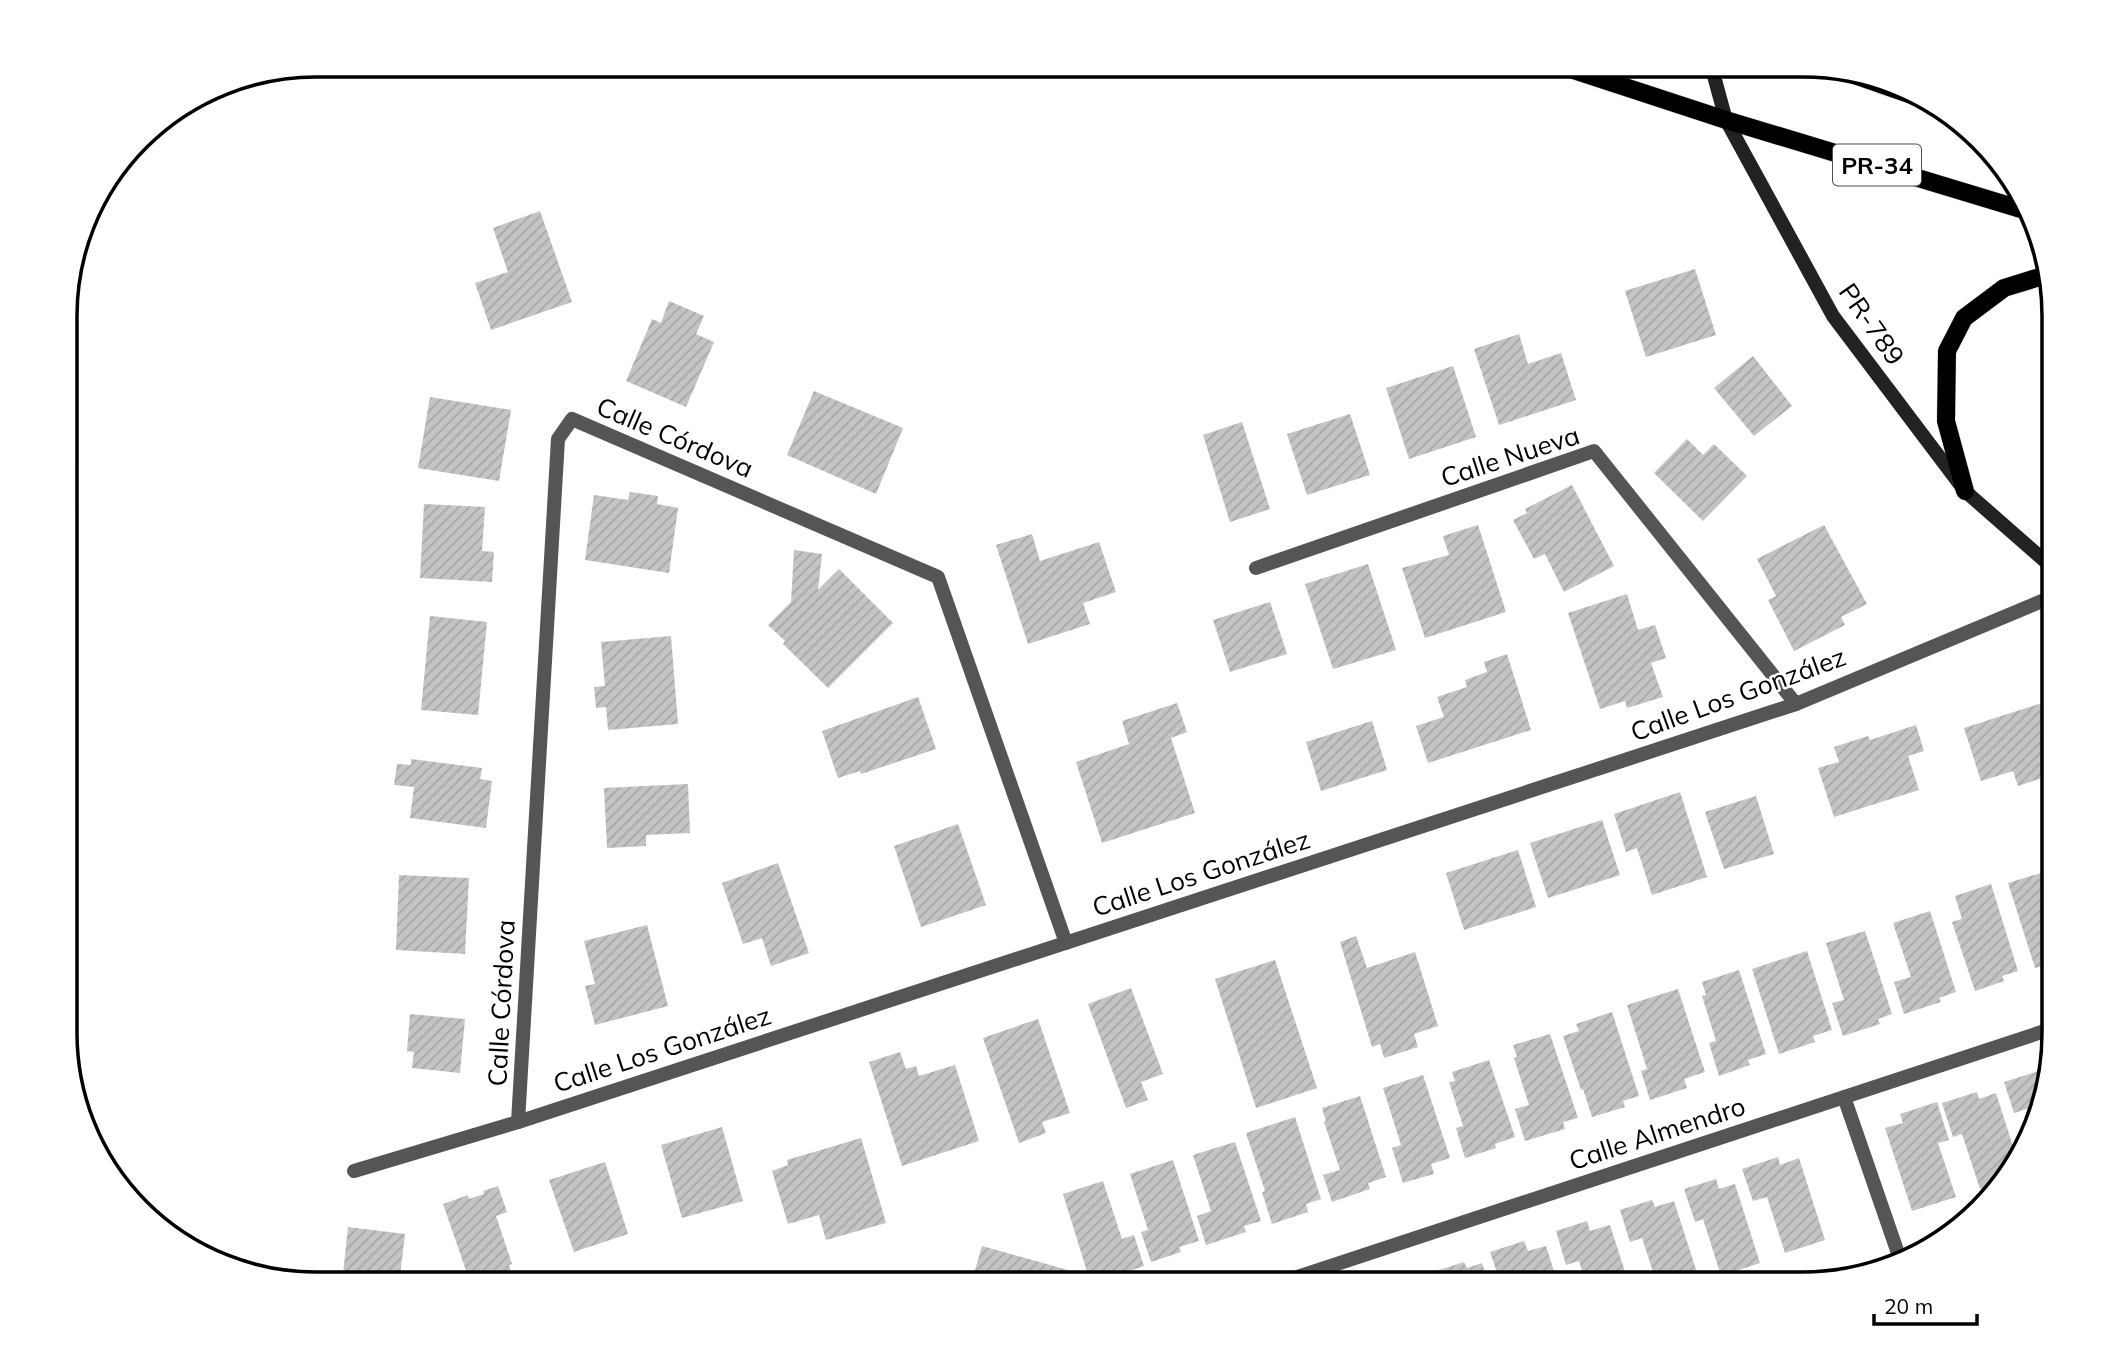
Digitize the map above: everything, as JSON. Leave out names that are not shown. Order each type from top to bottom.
[{"type":"main road","name":"PR-34","points":[[1595,77],[1726,120],[2015,207]]},
{"type":"main road","points":[[1965,491],[1946,421],[1947,351],[1964,318],[2004,288],[2039,277]]},
{"type":"street","name":"PR-789","points":[[1714,77],[1726,120],[1833,316],[1965,491],[2041,558]]},
{"type":"street","name":"Calle Córdova","points":[[518,1122],[558,439],[572,419],[938,577],[1066,943]]},
{"type":"street","name":"Calle Nueva","points":[[1256,568],[1594,451],[1796,704]]},
{"type":"street","name":"Calle Los González","points":[[354,1171],[518,1122],[1796,704],[2041,601]]},
{"type":"street","name":"Calle Almendro","points":[[1314,1271],[2041,1032]]},
{"type":"street","points":[[1844,1097],[1898,1252]]},
{"type":"building","points":[[540,211],[572,302],[491,330],[475,283],[508,272],[493,228]]},
{"type":"building","points":[[1695,269],[1716,335],[1646,357],[1625,291]]},
{"type":"building","points":[[669,301],[704,316],[696,334],[714,342],[686,407],[626,381],[652,319],[661,323]]},
{"type":"building","points":[[1519,334],[1528,364],[1561,353],[1576,400],[1499,425],[1474,349]]},
{"type":"building","points":[[1753,356],[1792,406],[1754,436],[1714,388]]},
{"type":"building","points":[[1453,366],[1476,437],[1409,459],[1386,388]]},
{"type":"building","points":[[814,391],[903,428],[876,494],[787,455]]},
{"type":"building","points":[[430,397],[511,410],[499,481],[418,468]]},
{"type":"building","points":[[1350,414],[1370,475],[1307,495],[1287,434]]},
{"type":"building","points":[[1242,422],[1270,509],[1230,522],[1203,435]]},
{"type":"building","points":[[1687,439],[1703,455],[1714,444],[1747,476],[1703,521],[1654,473]]},
{"type":"building","points":[[1572,485],[1614,566],[1564,592],[1545,554],[1534,559],[1513,520],[1527,513],[1525,509]]},
{"type":"building","points":[[630,492],[658,496],[657,504],[678,508],[669,573],[585,560],[594,495],[628,500]]},
{"type":"building","points":[[424,504],[485,507],[482,551],[494,552],[492,582],[420,578]]},
{"type":"building","points":[[1478,525],[1506,612],[1425,638],[1402,568],[1449,555],[1443,536]]},
{"type":"building","points":[[1824,525],[1867,604],[1841,617],[1845,625],[1794,651],[1768,600],[1776,596],[1757,559]]},
{"type":"building","points":[[1032,534],[1040,561],[1099,542],[1116,592],[1083,603],[1090,624],[1028,644],[996,545]]},
{"type":"building","points":[[794,550],[822,554],[818,590],[839,569],[893,623],[828,688],[783,644],[785,641],[768,625],[791,602]]},
{"type":"building","points":[[1368,564],[1396,650],[1333,669],[1305,584]]},
{"type":"building","points":[[1627,594],[1638,630],[1655,625],[1666,658],[1651,663],[1663,697],[1627,708],[1625,701],[1600,709],[1568,613]]},
{"type":"building","points":[[1270,602],[1287,654],[1230,672],[1213,620]]},
{"type":"building","points":[[430,616],[487,622],[478,715],[421,710]]},
{"type":"building","points":[[671,636],[678,724],[608,730],[606,707],[596,708],[594,687],[605,686],[601,642]]},
{"type":"building","points":[[1507,654],[1531,730],[1428,763],[1416,726],[1444,717],[1437,697],[1467,687],[1465,680],[1487,672],[1484,662]]},
{"type":"building","points":[[918,697],[936,749],[861,774],[860,771],[838,778],[822,731]]},
{"type":"building","points":[[1177,703],[1187,732],[1171,738],[1195,813],[1102,843],[1076,762],[1129,744],[1122,721]]},
{"type":"building","points":[[2041,703],[2041,778],[2018,786],[2013,771],[1981,781],[1964,728]]},
{"type":"building","points":[[1372,721],[1387,770],[1321,791],[1306,742]]},
{"type":"building","points":[[1916,725],[1924,751],[1908,756],[1919,790],[1834,817],[1818,768],[1839,762],[1834,747],[1868,736],[1870,740]]},
{"type":"building","points":[[411,759],[482,768],[480,779],[492,781],[486,828],[410,818],[414,787],[394,785],[397,764],[411,765]]},
{"type":"building","points":[[688,784],[690,833],[646,835],[646,846],[607,848],[604,788]]},
{"type":"building","points":[[1680,792],[1707,877],[1652,895],[1637,848],[1626,852],[1614,814]]},
{"type":"building","points":[[1756,796],[1774,854],[1724,869],[1705,812]]},
{"type":"building","points":[[1602,820],[1620,875],[1548,898],[1530,843]]},
{"type":"building","points":[[958,824],[986,905],[921,927],[894,846]]},
{"type":"building","points":[[1518,850],[1536,907],[1464,930],[1446,873]]},
{"type":"building","points":[[778,863],[809,953],[771,966],[762,938],[743,944],[722,883]]},
{"type":"building","points":[[2041,873],[2041,966],[2035,968],[2008,883]]},
{"type":"building","points":[[399,875],[469,878],[465,954],[396,950]]},
{"type":"building","points":[[1991,884],[2018,971],[2002,976],[2004,981],[1975,991],[1952,922],[1962,919],[1955,896]]},
{"type":"building","points":[[1930,911],[1956,992],[1939,998],[1941,1002],[1904,1014],[1894,982],[1911,977],[1893,923]]},
{"type":"building","points":[[647,925],[668,1006],[595,1025],[585,986],[595,984],[584,941]]},
{"type":"building","points":[[1865,931],[1892,1014],[1878,1019],[1880,1024],[1843,1036],[1832,1003],[1844,1000],[1826,943]]},
{"type":"building","points":[[1356,936],[1367,968],[1415,952],[1438,1026],[1414,1034],[1418,1047],[1384,1058],[1380,1044],[1372,1047],[1340,942]]},
{"type":"building","points":[[1807,951],[1832,1030],[1813,1036],[1815,1042],[1779,1054],[1752,969]]},
{"type":"building","points":[[1275,960],[1317,1088],[1256,1108],[1215,979]]},
{"type":"building","points":[[1739,970],[1766,1054],[1748,1060],[1750,1065],[1719,1076],[1709,1043],[1716,1041],[1702,996],[1706,995],[1702,982]]},
{"type":"building","points":[[1131,988],[1163,1074],[1141,1082],[1148,1100],[1126,1108],[1088,1004]]},
{"type":"building","points":[[1678,989],[1705,1072],[1684,1079],[1687,1088],[1650,1100],[1641,1071],[1647,1069],[1627,1005]]},
{"type":"building","points":[[1612,1012],[1639,1096],[1623,1101],[1625,1107],[1592,1117],[1563,1036],[1579,1031],[1576,1024]]},
{"type":"building","points":[[410,1014],[465,1019],[460,1073],[412,1068],[414,1052],[407,1051]]},
{"type":"building","points":[[1038,1019],[1070,1113],[1042,1122],[1046,1133],[1019,1143],[983,1038]]},
{"type":"building","points":[[1550,1034],[1578,1118],[1563,1122],[1565,1129],[1525,1141],[1515,1109],[1529,1105],[1514,1058],[1517,1057],[1513,1045]]},
{"type":"building","points":[[900,1052],[906,1069],[916,1066],[919,1076],[955,1065],[979,1141],[902,1166],[869,1062]]},
{"type":"building","points":[[1489,1060],[1515,1137],[1495,1144],[1496,1148],[1465,1158],[1456,1128],[1463,1126],[1449,1082],[1455,1081],[1452,1072]]},
{"type":"building","points":[[2038,1071],[2029,1108],[2014,1113],[2004,1082]]},
{"type":"building","points":[[1423,1075],[1450,1158],[1431,1164],[1434,1174],[1403,1183],[1392,1148],[1401,1145],[1383,1088]]},
{"type":"building","points":[[1977,1092],[1979,1099],[1996,1093],[2013,1146],[1986,1187],[1980,1189],[1962,1134],[1953,1137],[1942,1103]]},
{"type":"building","points":[[1360,1096],[1386,1177],[1368,1183],[1370,1189],[1332,1202],[1323,1175],[1340,1170],[1322,1108]]},
{"type":"building","points":[[1937,1102],[1949,1140],[1938,1143],[1956,1197],[1912,1211],[1885,1128],[1903,1123],[1900,1114]]},
{"type":"building","points":[[1295,1117],[1321,1199],[1306,1204],[1308,1212],[1272,1224],[1262,1192],[1265,1191],[1246,1133]]},
{"type":"building","points":[[722,1127],[743,1201],[682,1218],[661,1145]]},
{"type":"building","points":[[861,1138],[886,1223],[826,1240],[819,1215],[788,1224],[772,1171],[788,1165],[787,1160]]},
{"type":"building","points":[[1235,1142],[1261,1221],[1244,1226],[1246,1232],[1206,1245],[1197,1216],[1211,1211],[1193,1155]]},
{"type":"building","points":[[1778,1157],[1780,1165],[1799,1158],[1825,1240],[1785,1253],[1767,1197],[1753,1201],[1742,1169]]},
{"type":"building","points":[[1173,1160],[1199,1241],[1179,1247],[1181,1252],[1151,1262],[1141,1232],[1148,1230],[1130,1174]]},
{"type":"building","points":[[605,1162],[628,1234],[574,1252],[549,1180]]},
{"type":"building","points":[[1716,1179],[1719,1189],[1735,1184],[1760,1263],[1736,1271],[1719,1271],[1703,1219],[1695,1222],[1684,1189]]},
{"type":"building","points":[[1103,1181],[1122,1239],[1134,1235],[1144,1266],[1128,1271],[1087,1271],[1063,1194]]},
{"type":"building","points":[[498,1186],[507,1212],[496,1216],[512,1264],[509,1265],[511,1272],[467,1272],[443,1204],[468,1195],[469,1199],[484,1194],[483,1191]]},
{"type":"building","points":[[1652,1200],[1655,1207],[1674,1201],[1696,1271],[1653,1271],[1642,1238],[1630,1242],[1620,1210]]},
{"type":"building","points":[[1587,1221],[1590,1231],[1610,1225],[1625,1271],[1582,1271],[1579,1261],[1566,1265],[1556,1231]]},
{"type":"building","points":[[348,1227],[405,1234],[400,1272],[343,1272]]},
{"type":"building","points":[[1524,1241],[1528,1251],[1546,1246],[1554,1271],[1497,1271],[1490,1252]]},
{"type":"building","points":[[982,1246],[1068,1270],[1068,1271],[975,1272]]},
{"type":"building","points":[[1464,1262],[1467,1268],[1482,1263],[1485,1271],[1435,1271]]}]
